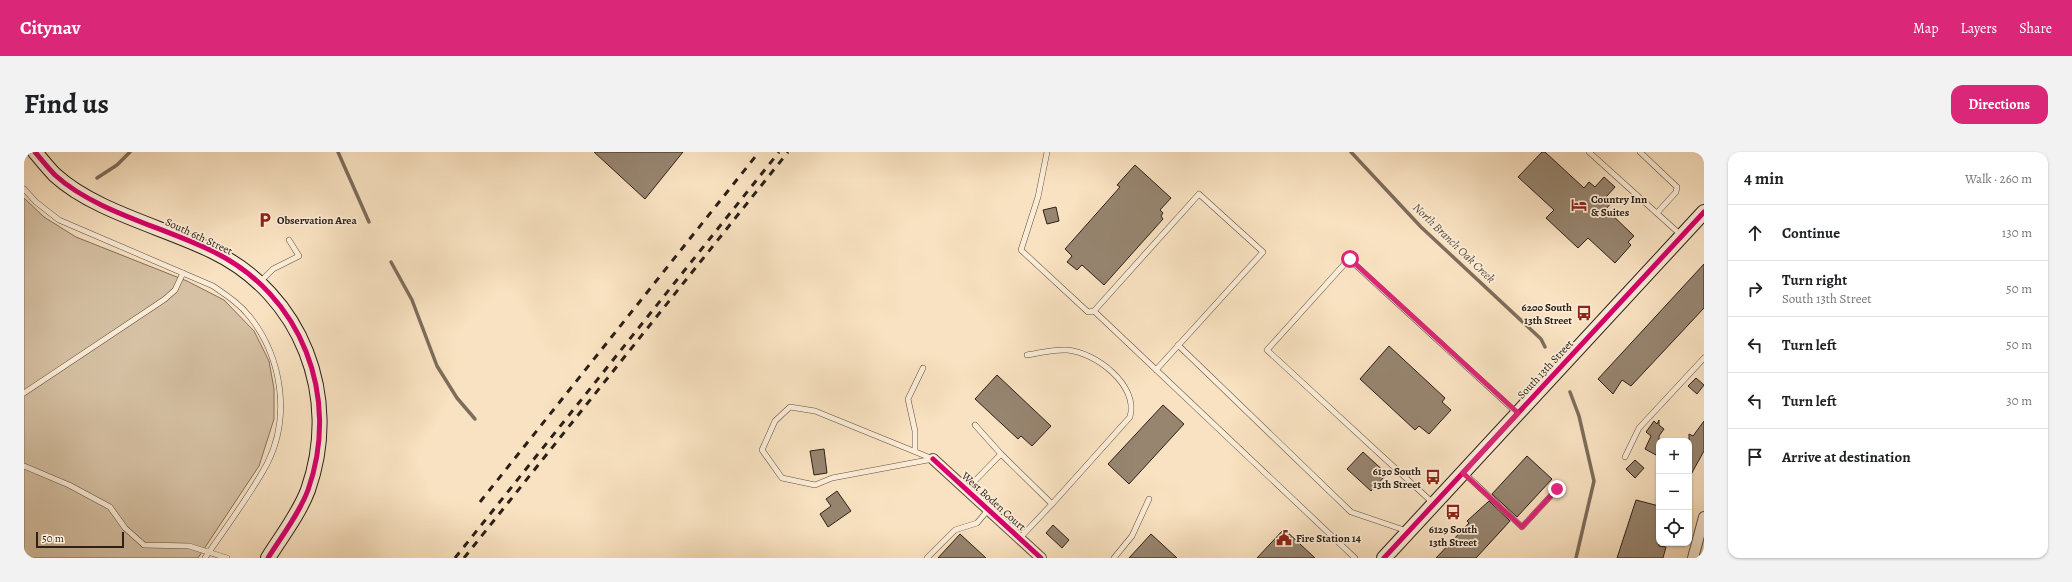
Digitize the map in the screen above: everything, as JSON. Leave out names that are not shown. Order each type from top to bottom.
[{"type":"street","name":"South 6th Street","points":[[35,152],[55,175],[90,199],[212,250],[237,264],[260,283],[278,302],[298,334],[307,353],[315,379],[320,410],[320,438],[307,492],[296,513],[268,558]]},
{"type":"street","name":"South 13th Street","points":[[1384,558],[1704,212]]},
{"type":"street","name":"West Boden Court","points":[[933,459],[1041,558]]},
{"type":"street","points":[[1693,558],[1704,517]]},
{"type":"lane","points":[[1047,152],[1038,197],[1020,250],[1088,312],[1094,311],[1199,194],[1263,252],[1156,370]]},
{"type":"lane","points":[[1589,152],[1682,236]]},
{"type":"lane","points":[[1640,152],[1677,187],[1676,192],[1657,213]]},
{"type":"lane","points":[[24,189],[36,202],[59,220],[213,286],[227,296],[249,316],[266,342],[274,362],[281,406],[280,425],[267,463],[205,558]]},
{"type":"lane","points":[[260,283],[273,269],[299,256],[289,240]]},
{"type":"lane","points":[[1434,504],[1267,350],[1344,264],[1350,259],[1518,413]]},
{"type":"lane","points":[[24,393],[165,299],[175,290],[183,273]]},
{"type":"lane","points":[[1094,311],[1356,558]]},
{"type":"lane","points":[[1178,345],[1351,512],[1408,532]]},
{"type":"lane","points":[[1020,538],[1130,417],[1132,410],[1123,384],[1115,374],[1098,361],[1067,350],[1027,355]]},
{"type":"lane","points":[[1625,457],[1639,428],[1704,358]]},
{"type":"lane","points":[[915,451],[915,431],[908,399],[923,368]]},
{"type":"lane","points":[[790,407],[815,410],[933,459],[832,478],[815,485],[782,478],[762,450],[775,421],[790,407]]},
{"type":"lane","points":[[975,425],[1001,454],[1052,504]]},
{"type":"lane","points":[[966,490],[1001,454]]},
{"type":"lane","points":[[24,466],[69,485],[110,506],[125,528],[144,545],[189,546],[209,551],[227,558]]},
{"type":"lane","points":[[1463,473],[1522,527],[1557,489]]},
{"type":"lane","points":[[1114,558],[1132,536],[1149,499]]},
{"type":"lane","points":[[927,558],[955,530],[977,523],[988,510]]},
{"type":"shaded area","points":[[24,198],[44,217],[76,237],[187,281],[224,300],[254,331],[269,361],[274,389],[274,419],[259,466],[198,558],[24,558]]},
{"type":"building","points":[[594,152],[683,152],[645,199]]},
{"type":"building","name":"Country Inn & Suites","points":[[1542,152],[1545,152],[1584,188],[1589,182],[1595,187],[1604,177],[1615,187],[1606,197],[1612,202],[1606,209],[1634,236],[1628,242],[1631,245],[1615,263],[1588,238],[1578,248],[1546,218],[1554,210],[1518,177]]},
{"type":"building","points":[[1135,165],[1171,198],[1160,210],[1163,213],[1161,216],[1163,219],[1104,285],[1082,265],[1077,270],[1067,262],[1072,256],[1065,249],[1120,187],[1117,185]]},
{"type":"building","points":[[1056,207],[1059,221],[1047,224],[1043,210]]},
{"type":"building","points":[[1704,264],[1704,308],[1631,386],[1622,380],[1613,394],[1598,379]]},
{"type":"building","points":[[1389,346],[1445,398],[1442,402],[1451,410],[1429,434],[1419,426],[1415,430],[1360,379]]},
{"type":"building","points":[[997,375],[1051,426],[1032,446],[1021,436],[1018,439],[975,399]]},
{"type":"building","points":[[1696,378],[1704,385],[1697,394],[1688,386]]},
{"type":"building","points":[[1163,405],[1184,424],[1129,484],[1108,464]]},
{"type":"building","points":[[1659,420],[1659,425],[1664,429],[1659,438],[1656,438],[1656,455],[1645,449],[1651,436],[1646,432],[1654,421],[1657,424]]},
{"type":"building","points":[[1704,421],[1704,451],[1692,473],[1692,438],[1689,438],[1689,434],[1693,436]]},
{"type":"building","points":[[824,449],[827,473],[814,475],[810,451]]},
{"type":"building","points":[[1363,452],[1387,474],[1371,491],[1347,469]]},
{"type":"building","points":[[1527,456],[1552,479],[1517,517],[1492,494]]},
{"type":"building","points":[[1635,460],[1644,468],[1635,478],[1626,469]]},
{"type":"building","points":[[837,491],[851,511],[828,527],[820,514],[831,506],[826,499]]},
{"type":"building","points":[[1636,500],[1656,505],[1656,546],[1666,547],[1663,558],[1617,558]]},
{"type":"building","points":[[1489,501],[1510,521],[1476,558],[1436,558],[1469,523],[1467,521]]},
{"type":"building","points":[[1053,525],[1069,540],[1062,548],[1046,533]]},
{"type":"building","name":"Fire Station 14","points":[[1284,529],[1315,558],[1257,558]]},
{"type":"building","points":[[960,534],[986,558],[938,558]]},
{"type":"building","points":[[1151,534],[1177,558],[1129,558]]},
{"type":"waterway","points":[[97,178],[117,165],[130,152]]},
{"type":"waterway","points":[[338,152],[369,222]]},
{"type":"waterway","name":"North Branch Oak Creek","points":[[1351,152],[1421,227],[1541,339],[1545,347]]},
{"type":"waterway","points":[[391,262],[412,300],[437,366],[457,398],[475,419]]},
{"type":"waterway","name":"North Branch Oak Creek","points":[[1570,392],[1579,416],[1594,481],[1576,558]]},
{"type":"railway","points":[[480,502],[759,152]]},
{"type":"railway","points":[[455,558],[779,152]]},
{"type":"railway","points":[[464,558],[788,152]]},
{"type":"cycle path","points":[[35,152],[55,175],[71,188],[89,199],[130,218],[193,242],[212,251],[243,270],[270,293],[291,321],[306,352],[316,385],[320,419],[317,455],[308,490],[304,499],[295,517],[268,558]]},
{"type":"cycle path","points":[[1384,558],[1704,212]]},
{"type":"cycle path","points":[[933,459],[1041,558]]},
{"type":"place","name":"Country Inn & Suites","points":[[1579,205]]},
{"type":"place","name":"Observation Area","points":[[265,220]]},
{"type":"place","name":"6200 South 13th Street","points":[[1584,313]]},
{"type":"place","name":"6130 South 13th Street","points":[[1433,477]]},
{"type":"place","name":"6129 South 13th Street","points":[[1453,512]]},
{"type":"place","name":"Fire Station 14","points":[[1284,538]]},
{"type":"route","points":[[1350,259],[1518,413],[1463,473],[1522,527],[1557,489]]}]
